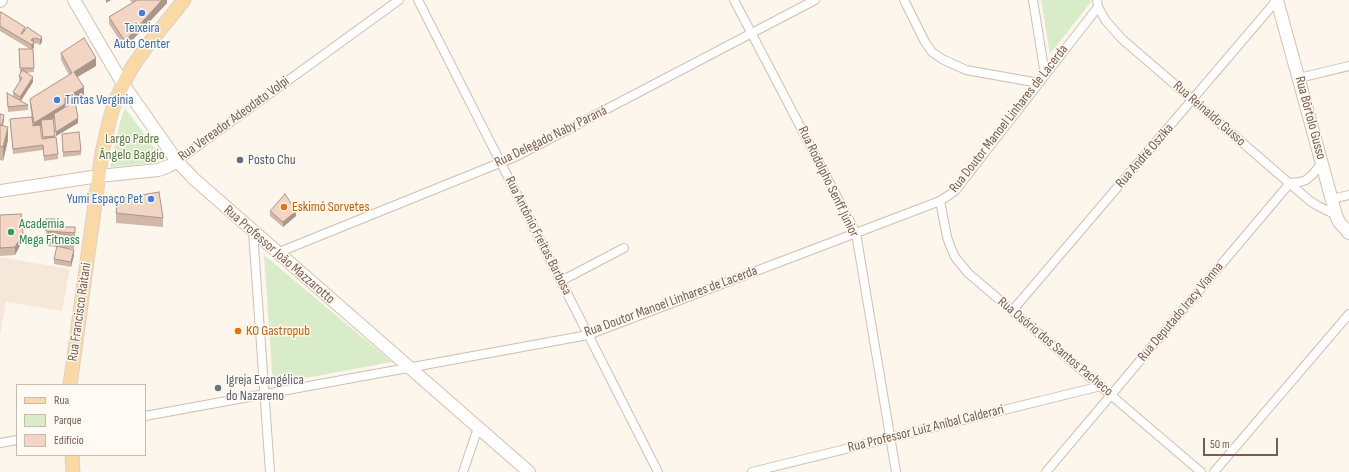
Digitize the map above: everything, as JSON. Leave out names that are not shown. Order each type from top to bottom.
[{"type":"main road","name":"Rua Francisco Raitani","points":[[70,384],[99,176],[106,133],[116,99],[139,57],[184,0]]},
{"type":"main road","points":[[72,456],[73,472]]},
{"type":"street","name":"Rua Professor João Mazzarotto","points":[[74,0],[123,84],[177,161],[202,187],[529,472]]},
{"type":"street","name":"Rua Vereador Adeodato Volpi","points":[[0,191],[99,176],[164,169],[399,0]]},
{"type":"street","name":"Rua Antônio Freitas Barbosa","points":[[418,0],[658,472]]},
{"type":"street","name":"Rua Rodolpho Senff Júnior","points":[[734,0],[856,233],[896,472]]},
{"type":"street","name":"Rua Delegado Naby Paraná","points":[[277,253],[501,163],[533,148],[815,0]]},
{"type":"street","points":[[904,0],[925,42],[932,52],[942,59],[966,70],[1039,83]]},
{"type":"street","points":[[1033,0],[1045,75]]},
{"type":"street","name":"Rua Bôrtolo Gusso","points":[[1277,0],[1336,214],[1339,222],[1349,233]]},
{"type":"street","name":"Rua André Oszika","points":[[1012,311],[1277,0]]},
{"type":"street","name":"Rua Doutor Manoel Linhares de Lacerda","points":[[146,416],[588,334],[940,201],[954,190],[1039,83],[1098,3]]},
{"type":"street","name":"Rua Reinaldo Gusso","points":[[1098,3],[1106,21],[1122,39],[1318,206],[1336,214]]},
{"type":"street","points":[[1299,78],[1349,66]]},
{"type":"street","points":[[1290,183],[1306,180],[1322,163]]},
{"type":"street","name":"Rua Deputado Iracy Vianna","points":[[1046,472],[1290,183]]},
{"type":"street","points":[[1332,199],[1349,195]]},
{"type":"street","name":"Rua Osório dos Santos Pacheco","points":[[940,201],[947,236],[955,257],[968,273],[1201,472]]},
{"type":"street","points":[[253,232],[270,472]]},
{"type":"street","points":[[561,281],[624,248]]},
{"type":"street","points":[[1214,472],[1349,314]]},
{"type":"street","name":"Rua Professor Luiz Aníbal Calderari","points":[[752,472],[1101,386]]},
{"type":"street","points":[[463,472],[478,428]]},
{"type":"street","points":[[0,443],[16,440]]},
{"type":"shaded area","points":[[0,257],[70,269],[62,311],[6,302],[0,336]]},
{"type":"green space","points":[[1041,0],[1090,0],[1091,2],[1050,54]]},
{"type":"green space","name":"Largo Padre Ângelo Baggio","points":[[125,108],[161,157],[153,163],[110,167],[120,122]]},
{"type":"green space","points":[[264,255],[392,362],[273,384]]},
{"type":"building","name":"Teixeira Auto Center","points":[[137,0],[162,0],[125,41],[109,17]]},
{"type":"building","points":[[1,12],[25,27],[21,34],[27,27],[42,37],[40,40],[33,38],[31,40],[34,42],[32,45],[0,26]]},
{"type":"building","points":[[84,38],[96,58],[74,72],[84,87],[65,98],[65,104],[34,123],[30,99],[72,73],[61,53]]},
{"type":"building","points":[[19,49],[33,49],[34,68],[20,68]]},
{"type":"building","points":[[22,70],[33,77],[20,97],[13,92],[22,78],[19,76]]},
{"type":"building","points":[[7,93],[28,105],[8,107]]},
{"type":"building","points":[[75,101],[78,118],[56,132],[54,114]]},
{"type":"building","points":[[0,114],[4,115],[2,125],[0,125]]},
{"type":"building","points":[[32,117],[33,126],[40,125],[42,139],[56,137],[58,154],[44,156],[43,145],[13,149],[10,119]]},
{"type":"building","points":[[53,119],[55,136],[43,137],[41,120]]},
{"type":"building","points":[[0,125],[8,127],[3,147],[0,146]]},
{"type":"building","points":[[79,132],[81,151],[63,152],[62,134]]},
{"type":"building","points":[[159,192],[163,218],[116,213],[118,199]]},
{"type":"building","name":"Eskimó Sorvetes","points":[[285,194],[296,211],[283,222],[270,211]]},
{"type":"building","name":"Academia Mega Fitness","points":[[21,214],[23,233],[15,247],[0,248],[0,215]]},
{"type":"building","points":[[46,219],[55,219],[55,222],[59,222],[59,227],[75,227],[75,233],[46,231]]},
{"type":"building","points":[[49,232],[75,236],[74,244],[48,241]]},
{"type":"building","points":[[57,246],[74,250],[71,262],[54,259]]},
{"type":"place","name":"Teixeira Auto Center","points":[[142,13]]},
{"type":"place","name":"Tintas Vergínia","points":[[57,100]]},
{"type":"place","name":"Posto Chu","points":[[240,160]]},
{"type":"place","name":"Yumi Espaço Pet","points":[[151,199]]},
{"type":"place","name":"Eskimó Sorvetes","points":[[284,207]]},
{"type":"place","name":"Academia Mega Fitness","points":[[11,232]]},
{"type":"place","name":"KO Gastropub","points":[[238,331]]},
{"type":"place","name":"Igreja Evangélica do Nazareno","points":[[218,388]]}]
